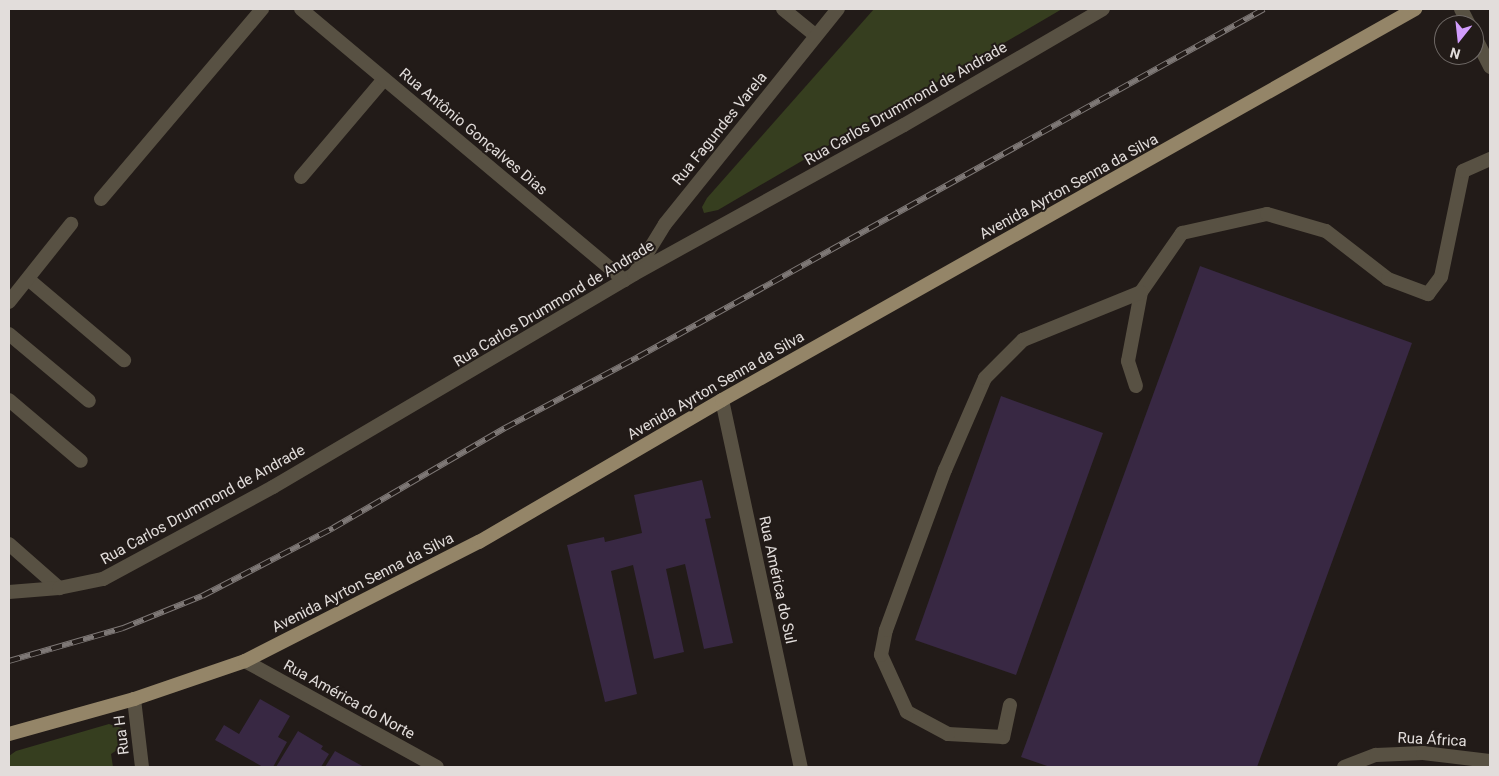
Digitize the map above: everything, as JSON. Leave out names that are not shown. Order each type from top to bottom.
[{"type":"main road","name":"Avenida Ayrton Senna da Silva","points":[[9,734],[134,699],[245,662],[479,542],[722,400],[1415,9]]},
{"type":"street","points":[[102,199],[262,9]]},
{"type":"street","name":"Rua Antônio Gonçalves Dias","points":[[301,9],[384,79],[629,277]]},
{"type":"street","points":[[783,9],[815,36]]},
{"type":"street","name":"Rua Fagundes Varela","points":[[629,277],[665,224],[838,9]]},
{"type":"street","name":"Rua Carlos Drummond de Andrade","points":[[9,592],[59,588],[103,579],[273,488],[629,277],[904,126],[1104,9]]},
{"type":"street","points":[[1484,55],[1490,67]]},
{"type":"street","points":[[300,177],[384,79]]},
{"type":"street","points":[[1136,386],[1128,361],[1141,292],[1182,233],[1267,214],[1326,231],[1388,279],[1428,294],[1441,278],[1463,171],[1490,159]]},
{"type":"street","points":[[9,302],[71,224]]},
{"type":"street","points":[[28,279],[124,360]]},
{"type":"street","points":[[1010,705],[1003,737],[948,734],[907,712],[881,655],[886,630],[945,470],[985,378],[1023,340],[1141,292]]},
{"type":"street","points":[[9,334],[89,401]]},
{"type":"street","points":[[9,400],[81,461]]},
{"type":"street","name":"Rua América do Sul","points":[[722,400],[801,767]]},
{"type":"street","points":[[9,544],[59,588]]},
{"type":"street","name":"Rua América do Norte","points":[[245,662],[437,767]]},
{"type":"street","name":"Rua H","points":[[134,699],[142,767]]},
{"type":"street","name":"Rua África","points":[[1344,767],[1376,755],[1395,754],[1423,753],[1490,761]]},
{"type":"green space","points":[[874,9],[1062,9],[718,210],[704,213],[702,207],[707,198]]},
{"type":"green space","points":[[109,724],[124,729],[129,742],[111,754],[113,767],[9,767],[9,756],[16,751]]},
{"type":"building","points":[[1200,266],[1412,343],[1257,767],[1050,767],[1021,757]]},
{"type":"building","points":[[1001,396],[1103,433],[1016,675],[915,640]]},
{"type":"building","points":[[702,480],[711,518],[705,519],[733,643],[704,649],[685,564],[666,569],[684,652],[654,659],[633,565],[611,571],[637,694],[605,702],[567,545],[604,537],[605,542],[642,533],[634,495]]},
{"type":"building","points":[[260,699],[290,716],[278,737],[287,742],[273,767],[263,767],[215,740],[224,725],[239,734]]},
{"type":"building","points":[[298,731],[323,746],[321,749],[329,754],[321,767],[276,767]]},
{"type":"building","points":[[335,751],[364,767],[325,767]]},
{"type":"railway","points":[[9,661],[123,628],[202,596],[333,528],[505,428],[638,357],[1264,9]]}]
